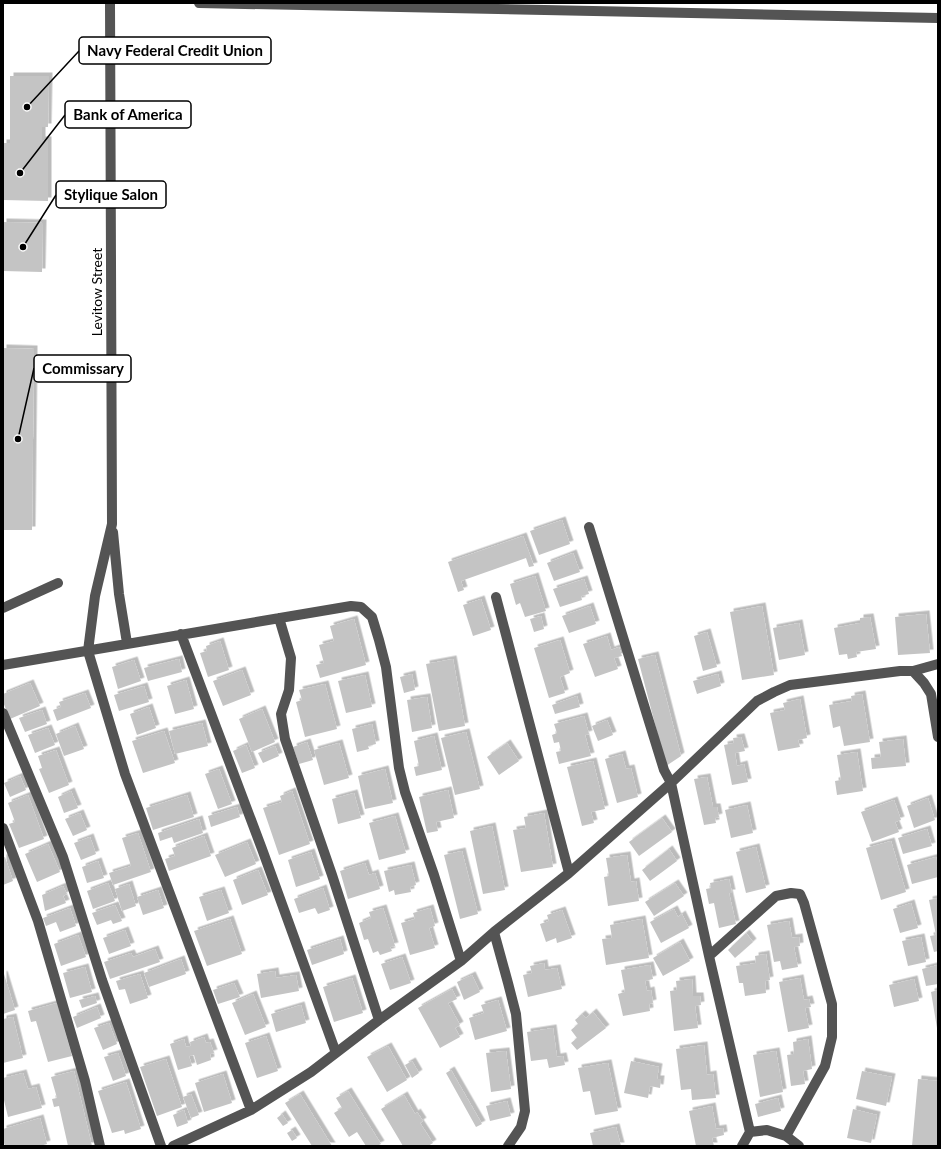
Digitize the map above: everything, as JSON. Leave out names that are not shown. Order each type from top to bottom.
[{"type":"street","name":"Levitow Street","points":[[88,651],[95,596],[112,524],[110,3]]},
{"type":"street","points":[[199,3],[938,18]]},
{"type":"street","points":[[112,524],[119,594],[127,643]]},
{"type":"street","points":[[588,527],[664,770],[671,783],[750,1132],[742,1146]]},
{"type":"street","points":[[3,608],[58,584]]},
{"type":"street","points":[[496,597],[569,873]]},
{"type":"street","points":[[3,664],[351,606],[361,607],[372,618],[380,640],[386,667],[399,768],[403,786],[434,875],[461,961]]},
{"type":"street","points":[[279,618],[291,658],[289,690],[280,714],[285,740],[332,875],[379,1020]]},
{"type":"street","points":[[181,634],[262,849],[336,1053]]},
{"type":"street","points":[[88,651],[125,774],[251,1110]]},
{"type":"street","points":[[174,1146],[251,1110],[312,1072],[379,1020],[461,961],[494,932],[569,873],[671,783],[757,701],[790,685],[900,671],[913,671],[938,664]]},
{"type":"street","points":[[913,671],[924,683],[931,694],[938,732]]},
{"type":"street","points":[[3,713],[63,857],[102,980],[161,1146]]},
{"type":"street","points":[[3,828],[38,921],[84,1081],[100,1146]]},
{"type":"street","points":[[709,956],[776,896],[792,893],[800,894],[804,903],[832,1004],[832,1037],[825,1066],[786,1136]]},
{"type":"street","points":[[494,932],[516,1014],[525,1111],[521,1127],[508,1146]]},
{"type":"street","points":[[750,1132],[767,1130],[786,1136],[799,1146]]},
{"type":"building","points":[[10,76],[49,76],[48,127],[42,127],[42,140],[48,140],[48,201],[3,200],[3,143],[10,143]]},
{"type":"building","points":[[3,222],[43,223],[42,272],[3,271]]},
{"type":"building","points":[[3,348],[34,349],[32,530],[3,530]]},
{"type":"building","points":[[562,520],[570,544],[539,555],[530,531]]},
{"type":"building","points":[[523,536],[534,566],[529,567],[526,558],[461,581],[464,590],[458,592],[448,562]]},
{"type":"building","points":[[573,553],[580,572],[554,581],[547,563]]},
{"type":"building","points":[[535,576],[546,611],[525,617],[520,603],[516,605],[510,584]]},
{"type":"building","points":[[584,579],[589,594],[581,596],[582,600],[560,607],[553,589]]},
{"type":"building","points":[[481,599],[491,630],[473,636],[463,605]]},
{"type":"building","points":[[590,606],[596,624],[569,633],[562,616]]},
{"type":"building","points":[[762,606],[774,675],[742,680],[730,612]]},
{"type":"building","points":[[926,614],[930,653],[898,655],[895,617]]},
{"type":"building","points":[[541,616],[544,629],[534,632],[530,619]]},
{"type":"building","points":[[870,617],[876,649],[856,652],[857,657],[848,659],[847,654],[839,655],[834,628],[860,623],[860,618]]},
{"type":"building","points":[[354,619],[366,665],[320,678],[316,665],[324,663],[319,645],[334,641],[330,626]]},
{"type":"building","points":[[799,623],[805,655],[779,660],[773,628]]},
{"type":"building","points":[[707,632],[717,667],[703,671],[694,636]]},
{"type":"building","points":[[607,636],[611,650],[619,647],[622,656],[614,658],[618,669],[595,677],[583,644]]},
{"type":"building","points":[[560,640],[570,673],[560,677],[565,693],[549,698],[534,648]]},
{"type":"building","points":[[220,641],[229,670],[208,677],[200,653],[207,651],[206,646]]},
{"type":"building","points":[[655,655],[681,756],[666,766],[638,659]]},
{"type":"building","points":[[179,659],[182,672],[148,681],[144,668]]},
{"type":"building","points":[[453,659],[465,726],[439,731],[426,664]]},
{"type":"building","points":[[134,660],[141,681],[118,689],[112,667]]},
{"type":"building","points":[[242,670],[251,695],[223,706],[213,681]]},
{"type":"building","points":[[412,674],[415,690],[404,693],[400,677]]},
{"type":"building","points":[[718,674],[721,686],[697,694],[693,681]]},
{"type":"building","points":[[365,675],[372,707],[346,713],[338,681]]},
{"type":"building","points":[[186,680],[194,709],[175,714],[167,686]]},
{"type":"building","points":[[30,683],[40,706],[10,719],[3,702],[3,694]]},
{"type":"building","points":[[325,684],[337,729],[305,737],[296,702],[302,700],[299,690]]},
{"type":"building","points":[[144,686],[149,702],[119,711],[114,695]]},
{"type":"building","points":[[85,693],[91,708],[57,721],[53,710],[61,707],[59,702]]},
{"type":"building","points":[[862,694],[870,742],[844,746],[840,726],[833,728],[829,705],[852,701],[851,696]]},
{"type":"building","points":[[577,696],[580,707],[555,714],[552,705]]},
{"type":"building","points":[[427,697],[432,728],[412,732],[407,700]]},
{"type":"building","points":[[800,699],[807,738],[798,740],[800,747],[778,751],[770,713],[785,710],[783,703]]},
{"type":"building","points":[[149,707],[156,728],[137,735],[130,714]]},
{"type":"building","points":[[262,709],[275,742],[252,752],[239,719]]},
{"type":"building","points":[[42,710],[47,724],[25,732],[19,718]]},
{"type":"building","points":[[584,716],[589,734],[585,735],[591,756],[559,764],[556,752],[561,751],[559,742],[554,743],[552,735],[557,733],[554,724]]},
{"type":"building","points":[[607,720],[613,735],[598,741],[592,726]]},
{"type":"building","points":[[202,723],[208,746],[175,754],[169,731]]},
{"type":"building","points":[[372,724],[376,744],[368,746],[369,749],[357,752],[352,729]]},
{"type":"building","points":[[75,726],[84,749],[64,756],[56,734]]},
{"type":"building","points":[[48,728],[55,745],[35,753],[28,735]]},
{"type":"building","points":[[164,731],[175,763],[143,773],[132,741]]},
{"type":"building","points":[[466,732],[480,789],[455,795],[441,738]]},
{"type":"building","points":[[434,736],[442,770],[416,776],[414,767],[419,766],[414,741]]},
{"type":"building","points":[[741,737],[745,751],[735,753],[737,766],[744,764],[748,782],[732,785],[724,745],[734,743],[733,738]]},
{"type":"building","points":[[903,739],[906,766],[872,769],[871,758],[881,757],[879,742]]},
{"type":"building","points":[[307,742],[313,760],[299,764],[293,747]]},
{"type":"building","points":[[339,743],[349,778],[324,785],[314,750]]},
{"type":"building","points":[[507,743],[519,761],[499,775],[487,757]]},
{"type":"building","points":[[246,745],[255,768],[242,773],[233,751]]},
{"type":"building","points":[[275,746],[279,756],[263,763],[258,753]]},
{"type":"building","points":[[56,750],[69,785],[49,793],[39,769],[42,768],[38,756]]},
{"type":"building","points":[[857,752],[863,791],[837,795],[835,781],[841,780],[837,755]]},
{"type":"building","points":[[622,754],[626,769],[631,768],[638,797],[617,803],[605,759]]},
{"type":"building","points":[[593,761],[605,809],[591,812],[594,823],[582,826],[567,767]]},
{"type":"building","points":[[219,769],[232,804],[218,809],[205,774]]},
{"type":"building","points":[[385,769],[393,803],[365,809],[358,776]]},
{"type":"building","points":[[20,776],[26,790],[10,797],[4,783]]},
{"type":"building","points":[[707,777],[713,807],[717,807],[719,817],[715,818],[716,823],[704,825],[694,779]]},
{"type":"building","points":[[448,790],[454,818],[436,822],[438,831],[427,833],[419,797]]},
{"type":"building","points":[[71,791],[78,808],[64,813],[58,797]]},
{"type":"building","points":[[292,791],[310,844],[279,855],[263,808],[282,802],[280,796]]},
{"type":"building","points":[[354,793],[361,818],[338,824],[332,799]]},
{"type":"building","points":[[28,795],[44,839],[19,848],[9,824],[15,822],[8,803]]},
{"type":"building","points":[[187,795],[194,817],[153,830],[146,808]]},
{"type":"building","points":[[928,798],[935,820],[914,828],[907,806]]},
{"type":"building","points":[[894,800],[901,820],[895,822],[899,832],[872,842],[861,812]]},
{"type":"building","points":[[747,805],[753,833],[731,838],[725,810]]},
{"type":"building","points":[[237,807],[240,817],[211,827],[208,816]]},
{"type":"building","points":[[80,813],[87,830],[73,836],[65,819]]},
{"type":"building","points":[[544,813],[553,867],[521,872],[513,830],[526,828],[524,817]]},
{"type":"building","points":[[395,816],[406,853],[379,860],[369,823]]},
{"type":"building","points":[[662,818],[672,832],[639,856],[629,842]]},
{"type":"building","points":[[199,819],[203,833],[174,843],[172,837],[160,841],[158,833]]},
{"type":"building","points":[[492,826],[505,890],[483,894],[470,831]]},
{"type":"building","points":[[927,829],[932,846],[903,854],[898,838]]},
{"type":"building","points":[[138,833],[151,872],[113,885],[109,873],[131,866],[122,838]]},
{"type":"building","points":[[204,836],[211,856],[169,871],[165,859],[175,856],[172,848]]},
{"type":"building","points":[[90,837],[96,854],[81,860],[74,843]]},
{"type":"building","points":[[891,841],[906,892],[881,900],[866,848]]},
{"type":"building","points":[[247,842],[256,864],[225,877],[215,855]]},
{"type":"building","points":[[48,844],[60,872],[37,882],[25,854]]},
{"type":"building","points":[[756,847],[766,888],[746,893],[736,852]]},
{"type":"building","points":[[669,849],[677,861],[650,881],[642,870]]},
{"type":"building","points":[[462,851],[478,914],[460,919],[444,855]]},
{"type":"building","points":[[311,852],[320,879],[296,887],[288,860]]},
{"type":"building","points":[[627,855],[631,882],[636,881],[639,901],[608,906],[604,877],[609,876],[606,858]]},
{"type":"building","points":[[5,857],[13,881],[3,885],[3,858]]},
{"type":"building","points":[[936,857],[938,877],[912,884],[907,865]]},
{"type":"building","points":[[98,861],[104,878],[87,883],[82,867]]},
{"type":"building","points":[[365,863],[369,875],[375,873],[380,889],[348,899],[340,871]]},
{"type":"building","points":[[411,865],[416,885],[410,887],[411,892],[395,895],[394,890],[389,892],[384,871]]},
{"type":"building","points":[[258,870],[268,895],[242,905],[233,880]]},
{"type":"building","points":[[729,879],[732,893],[729,893],[736,924],[719,928],[714,903],[709,904],[706,889],[711,888],[710,883]]},
{"type":"building","points":[[108,883],[115,901],[93,909],[87,891]]},
{"type":"building","points":[[675,883],[684,896],[654,916],[645,902]]},
{"type":"building","points":[[129,884],[136,906],[122,911],[115,889]]},
{"type":"building","points":[[63,886],[67,894],[63,896],[66,903],[45,911],[42,895]]},
{"type":"building","points":[[323,888],[330,910],[318,914],[315,908],[299,913],[294,899]]},
{"type":"building","points":[[158,890],[164,908],[143,915],[137,897]]},
{"type":"building","points":[[221,890],[229,913],[207,921],[199,897]]},
{"type":"building","points":[[938,898],[938,951],[934,952],[930,936],[936,935],[929,900]]},
{"type":"building","points":[[911,903],[918,928],[900,933],[893,909]]},
{"type":"building","points":[[115,905],[122,921],[113,924],[111,920],[97,925],[92,913]]},
{"type":"building","points":[[70,908],[76,926],[60,932],[56,922],[46,926],[43,918]]},
{"type":"building","points":[[383,908],[395,946],[390,947],[392,951],[380,955],[378,951],[373,953],[368,939],[364,940],[359,923],[371,918],[369,912]]},
{"type":"building","points":[[430,908],[435,926],[429,928],[435,948],[410,955],[401,923],[415,919],[413,913]]},
{"type":"building","points":[[674,909],[678,917],[682,914],[689,928],[661,943],[650,922]]},
{"type":"building","points":[[562,910],[572,938],[557,943],[556,938],[546,942],[540,924],[549,921],[547,915]]},
{"type":"building","points":[[230,919],[242,954],[207,966],[194,931]]},
{"type":"building","points":[[642,919],[649,958],[606,965],[602,939],[612,938],[610,925]]},
{"type":"building","points":[[789,921],[792,938],[799,937],[800,946],[794,947],[798,967],[782,970],[780,961],[774,962],[767,925]]},
{"type":"building","points":[[125,930],[131,946],[109,954],[103,938]]},
{"type":"building","points":[[746,933],[753,942],[735,958],[728,950]]},
{"type":"building","points":[[78,935],[86,957],[61,966],[54,944]]},
{"type":"building","points":[[921,937],[926,962],[908,966],[902,941]]},
{"type":"building","points":[[340,939],[344,954],[312,965],[307,950]]},
{"type":"building","points":[[680,942],[690,961],[663,976],[653,958]]},
{"type":"building","points":[[155,949],[160,962],[110,979],[104,962],[131,953],[133,957]]},
{"type":"building","points":[[766,954],[770,980],[765,981],[766,993],[745,996],[743,983],[739,983],[736,966],[756,963],[755,956]]},
{"type":"building","points":[[402,957],[411,983],[390,990],[381,964]]},
{"type":"building","points":[[181,959],[186,974],[149,987],[144,973]]},
{"type":"building","points":[[544,963],[545,970],[557,968],[562,989],[528,997],[523,975],[532,973],[530,966]]},
{"type":"building","points":[[650,965],[653,979],[645,981],[647,991],[651,990],[653,1003],[649,1004],[650,1011],[623,1016],[618,994],[625,992],[621,970]]},
{"type":"building","points":[[938,965],[938,984],[926,986],[922,969]]},
{"type":"building","points":[[85,967],[92,992],[70,998],[63,973]]},
{"type":"building","points":[[275,971],[276,978],[296,975],[299,991],[261,998],[257,974]]},
{"type":"building","points":[[4,974],[15,1010],[3,1014],[3,975]]},
{"type":"building","points":[[140,974],[148,998],[130,1004],[125,989],[119,990],[116,981]]},
{"type":"building","points":[[472,975],[480,992],[464,1000],[457,982]]},
{"type":"building","points":[[352,978],[363,1013],[334,1022],[323,987]]},
{"type":"building","points":[[800,978],[804,1000],[809,999],[811,1007],[805,1008],[809,1028],[788,1032],[779,982]]},
{"type":"building","points":[[692,979],[693,996],[700,996],[701,1005],[695,1006],[698,1028],[674,1031],[670,991],[677,990],[676,981]]},
{"type":"building","points":[[914,979],[919,1001],[894,1007],[889,985]]},
{"type":"building","points":[[234,983],[240,997],[218,1004],[213,990]]},
{"type":"building","points":[[452,989],[457,999],[448,1003],[460,1025],[455,1028],[460,1037],[440,1048],[418,1008]]},
{"type":"building","points":[[938,990],[938,1028],[937,1028],[931,992]]},
{"type":"building","points":[[253,994],[266,1027],[245,1035],[232,1003]]},
{"type":"building","points":[[95,996],[97,1003],[82,1008],[79,1000]]},
{"type":"building","points":[[498,1000],[507,1031],[475,1040],[469,1018],[484,1013],[481,1005]]},
{"type":"building","points":[[57,1003],[72,1056],[48,1062],[36,1021],[31,1022],[28,1011]]},
{"type":"building","points":[[301,1005],[306,1023],[276,1032],[271,1014]]},
{"type":"building","points":[[97,1007],[101,1018],[77,1028],[73,1017]]},
{"type":"building","points":[[593,1012],[606,1028],[577,1050],[571,1043],[577,1038],[571,1030],[578,1024],[575,1020],[582,1014],[586,1018]]},
{"type":"building","points":[[13,1017],[23,1058],[3,1063],[3,1019]]},
{"type":"building","points":[[109,1023],[117,1044],[103,1050],[94,1028]]},
{"type":"building","points":[[553,1028],[557,1057],[563,1056],[565,1065],[549,1068],[547,1059],[531,1061],[527,1032]]},
{"type":"building","points":[[266,1036],[278,1071],[257,1078],[245,1043]]},
{"type":"building","points":[[204,1037],[206,1043],[210,1042],[214,1053],[210,1054],[211,1060],[197,1065],[194,1055],[189,1056],[192,1066],[178,1070],[170,1044],[184,1039],[186,1047],[191,1046],[190,1042]]},
{"type":"building","points":[[808,1039],[812,1069],[803,1071],[805,1084],[791,1086],[787,1055],[794,1054],[793,1042]]},
{"type":"building","points":[[704,1045],[707,1075],[713,1074],[716,1098],[692,1100],[691,1089],[681,1090],[676,1049]]},
{"type":"building","points":[[388,1046],[407,1080],[387,1092],[367,1057]]},
{"type":"building","points":[[506,1051],[511,1089],[491,1092],[486,1053]]},
{"type":"building","points":[[776,1051],[783,1092],[760,1097],[753,1055]]},
{"type":"building","points":[[118,1053],[126,1076],[113,1081],[104,1057]]},
{"type":"building","points":[[166,1059],[182,1107],[157,1116],[140,1067]]},
{"type":"building","points":[[412,1061],[419,1073],[412,1078],[405,1065]]},
{"type":"building","points":[[631,1061],[659,1067],[657,1079],[661,1079],[660,1088],[650,1086],[648,1098],[624,1093]]},
{"type":"building","points":[[608,1063],[618,1111],[595,1115],[590,1091],[583,1092],[578,1068]]},
{"type":"building","points":[[451,1070],[482,1124],[476,1127],[446,1073]]},
{"type":"building","points":[[74,1071],[92,1146],[68,1146],[59,1106],[54,1107],[52,1099],[57,1098],[51,1077]]},
{"type":"building","points":[[862,1071],[892,1077],[886,1106],[856,1099]]},
{"type":"building","points":[[23,1073],[28,1089],[36,1087],[42,1108],[8,1117],[3,1096],[3,1078]]},
{"type":"building","points":[[223,1074],[232,1103],[204,1112],[195,1083]]},
{"type":"building","points":[[918,1079],[938,1081],[938,1145],[912,1146]]},
{"type":"building","points":[[126,1082],[141,1129],[125,1134],[124,1130],[112,1133],[98,1091]]},
{"type":"building","points":[[348,1091],[381,1144],[377,1146],[366,1146],[357,1132],[349,1137],[334,1113],[342,1108],[336,1098]]},
{"type":"building","points":[[191,1094],[199,1115],[191,1118],[183,1097]]},
{"type":"building","points":[[300,1094],[332,1146],[312,1146],[285,1103]]},
{"type":"building","points":[[404,1095],[415,1114],[417,1112],[423,1121],[420,1123],[433,1143],[428,1146],[403,1146],[381,1109]]},
{"type":"building","points":[[778,1098],[781,1111],[758,1117],[755,1104]]},
{"type":"building","points":[[507,1101],[511,1116],[490,1121],[486,1106]]},
{"type":"building","points":[[712,1106],[716,1129],[723,1128],[724,1135],[712,1138],[714,1146],[696,1146],[689,1111]]},
{"type":"building","points":[[853,1109],[877,1115],[871,1143],[847,1138]]},
{"type":"building","points":[[184,1110],[188,1123],[177,1127],[173,1115]]},
{"type":"building","points":[[282,1114],[288,1123],[283,1126],[277,1118]]},
{"type":"building","points":[[40,1118],[47,1144],[40,1146],[5,1146],[3,1140],[3,1129]]},
{"type":"building","points":[[616,1127],[621,1146],[593,1146],[590,1133]]},
{"type":"building","points":[[292,1130],[297,1138],[292,1141],[287,1133]]},
{"type":"place","name":"Navy Federal Credit Union","points":[[27,107]]},
{"type":"place","name":"Bank of America","points":[[20,173]]},
{"type":"place","name":"Stylique Salon","points":[[23,247]]},
{"type":"place","name":"Commissary","points":[[18,439]]}]
